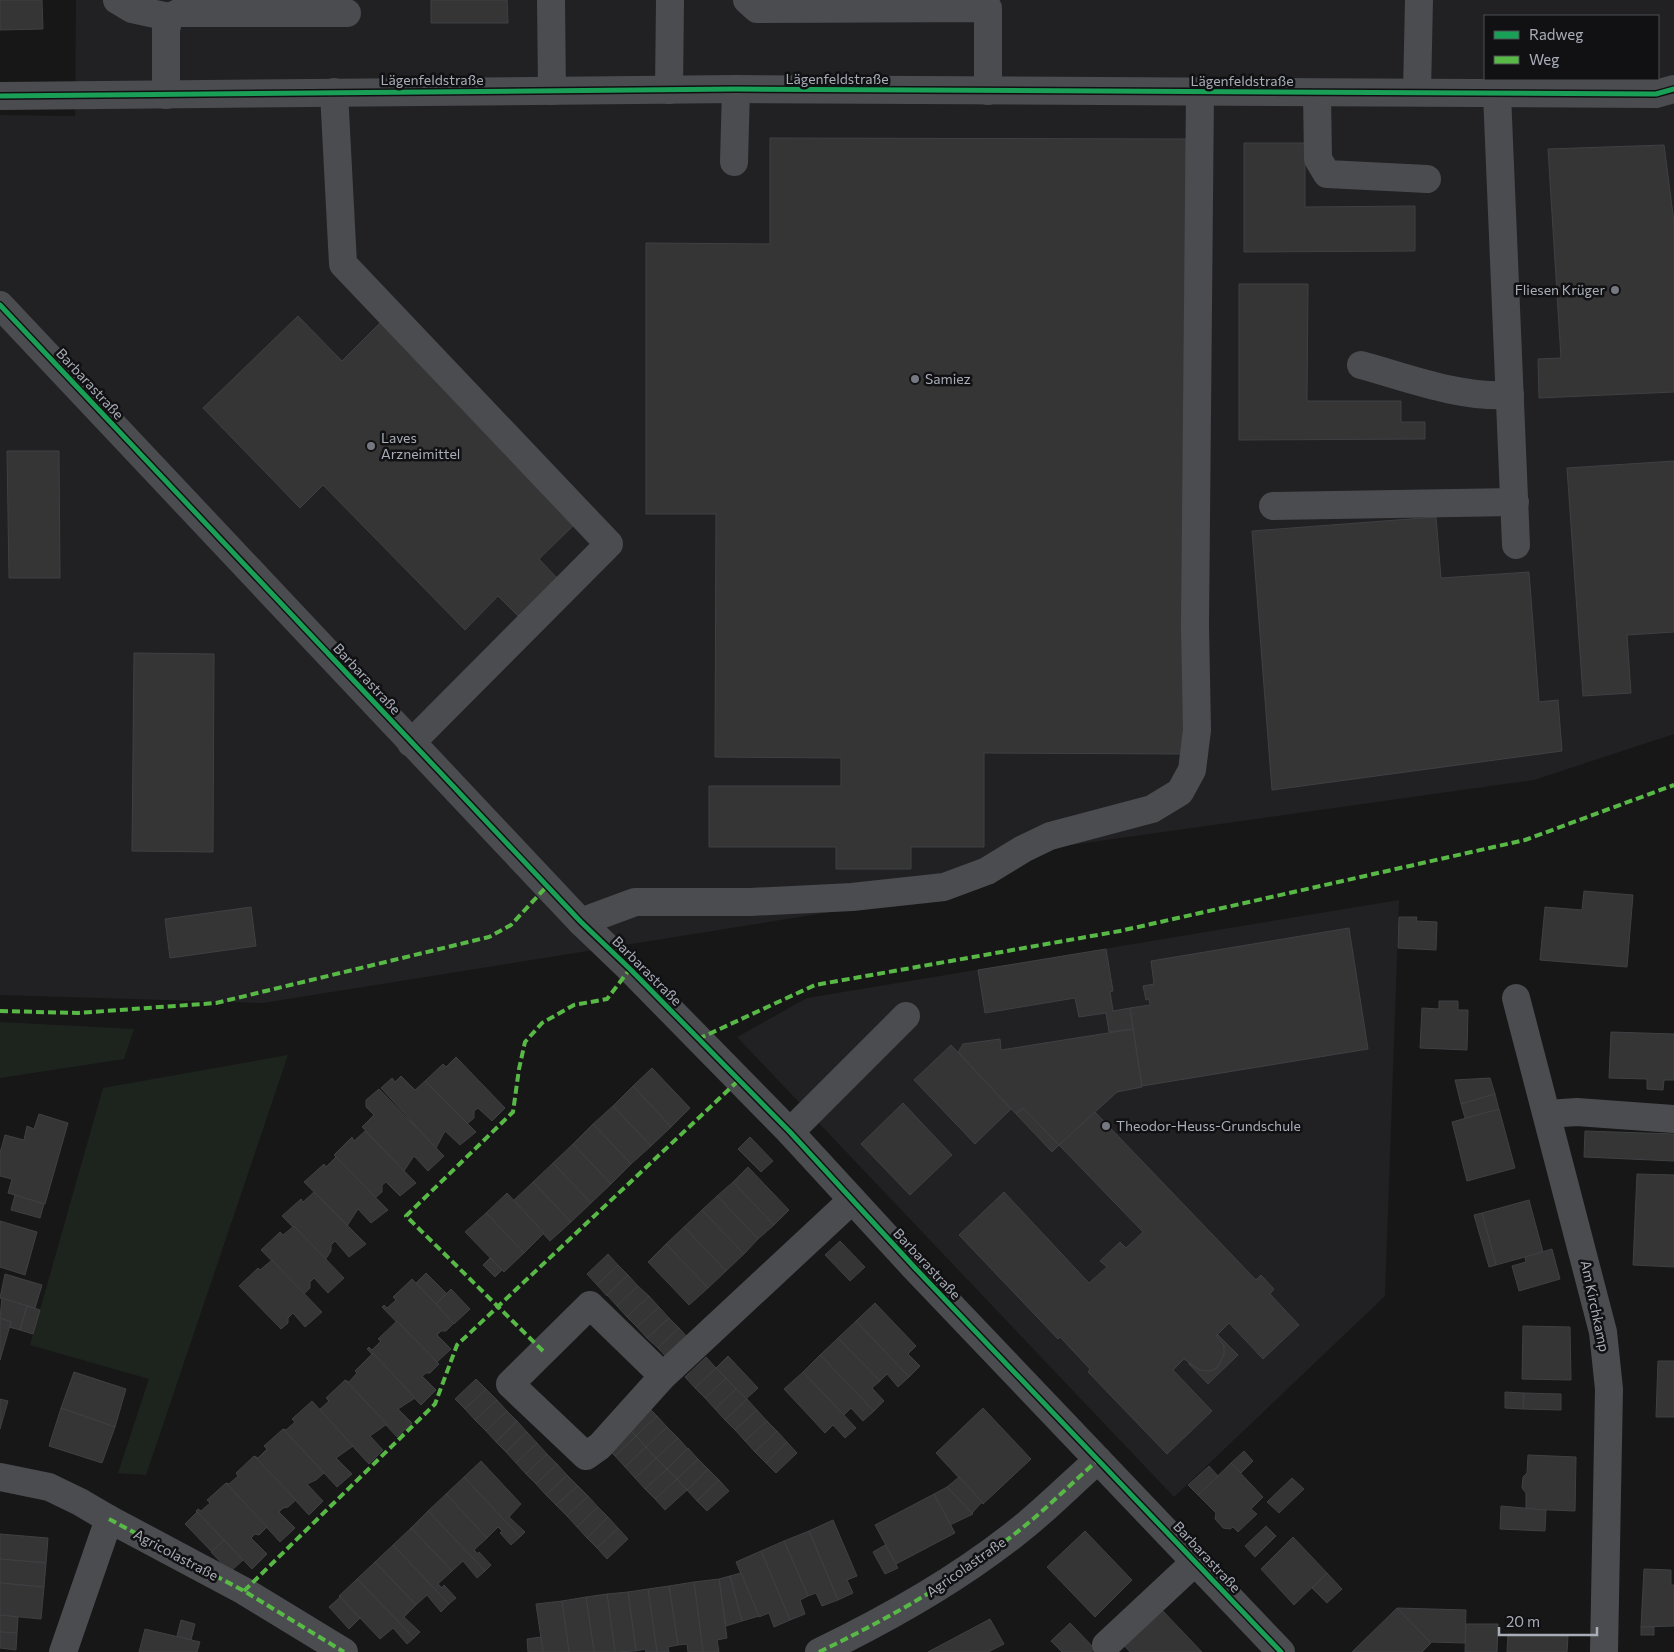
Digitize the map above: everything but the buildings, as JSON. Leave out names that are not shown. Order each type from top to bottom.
[{"type":"street","points":[[117,0],[132,9],[169,17],[178,13],[347,12]]},
{"type":"street","points":[[551,0],[552,91]]},
{"type":"street","points":[[668,90],[670,0]]},
{"type":"street","points":[[747,0],[756,9],[988,8],[988,91]]},
{"type":"street","points":[[1417,92],[1419,0]]},
{"type":"street","points":[[166,95],[166,30],[169,17]]},
{"type":"street","points":[[734,162],[736,89]]},
{"type":"street","name":"Lägenfeldstraße","points":[[0,96],[736,89],[1656,94],[1674,89]]},
{"type":"street","points":[[334,92],[343,264],[609,544],[412,743]]},
{"type":"street","points":[[581,922],[635,902],[750,902],[852,897],[944,887],[987,871],[1023,849],[1050,836],[1152,809],[1180,792],[1192,770],[1197,730],[1195,625],[1200,92]]},
{"type":"street","points":[[1317,92],[1318,159],[1327,174],[1427,179]]},
{"type":"street","points":[[1497,94],[1516,545]]},
{"type":"street","name":"Barbarastraße","points":[[0,304],[581,922],[630,969],[790,1132],[852,1200],[1281,1652]]},
{"type":"street","points":[[1361,365],[1446,389],[1490,396],[1510,395]]},
{"type":"street","points":[[1273,506],[1515,502]]},
{"type":"street","name":"Am Kirchkamp","points":[[1516,998],[1603,1332],[1608,1380],[1604,1652]]},
{"type":"street","points":[[790,1132],[906,1016]]},
{"type":"street","points":[[1547,1114],[1577,1112],[1674,1119]]},
{"type":"street","points":[[664,1376],[590,1305],[510,1384],[586,1456],[600,1446],[664,1376],[852,1200]]},
{"type":"street","name":"Agricolastraße","points":[[819,1652],[876,1625],[944,1584],[1026,1525],[1098,1460]]},
{"type":"street","name":"Agricolastraße","points":[[0,1477],[49,1487],[80,1502],[244,1591],[344,1652]]},
{"type":"street","points":[[63,1652],[109,1519]]},
{"type":"street","points":[[1106,1645],[1196,1561]]},
{"type":"shaded area","points":[[76,0],[1674,0],[1674,734],[1534,780],[1042,849],[975,889],[263,1003],[0,995],[0,115],[75,116]]},
{"type":"shaded area","name":"Theodor-Heuss-Grundschule","points":[[1399,900],[1385,1296],[1174,1497],[737,1037],[807,998]]},
{"type":"shaded area","points":[[0,1022],[134,1029],[124,1059],[0,1078]]},
{"type":"shaded area","points":[[288,1055],[146,1475],[118,1473],[149,1379],[30,1345],[103,1088]]},
{"type":"marked path","points":[[698,1039],[815,985],[1120,931],[1525,840],[1674,785]]},
{"type":"marked path","points":[[0,1011],[78,1013],[216,1003],[489,937],[511,925],[548,885]]},
{"type":"marked path","points":[[543,1351],[406,1216],[513,1112],[525,1042],[542,1023],[574,1005],[607,999],[630,969]]},
{"type":"marked path","points":[[244,1591],[435,1404],[457,1345],[739,1080]]},
{"type":"marked path","points":[[819,1652],[900,1610],[978,1561],[1045,1509],[1098,1460]]},
{"type":"marked path","points":[[109,1519],[244,1591],[344,1652]]},
{"type":"cycle path","points":[[0,96],[736,89],[1656,94],[1674,89]]},
{"type":"cycle path","points":[[0,305],[581,922],[630,969],[790,1132],[915,1268],[1281,1652]]},
{"type":"place","name":"Fliesen Krüger","points":[[1615,290]]},
{"type":"place","name":"Samiez","points":[[915,379]]},
{"type":"place","name":"Laves Arzneimittel","points":[[371,446]]},
{"type":"place","name":"Theodor-Heuss-Grundschule","points":[[1106,1126]]}]
